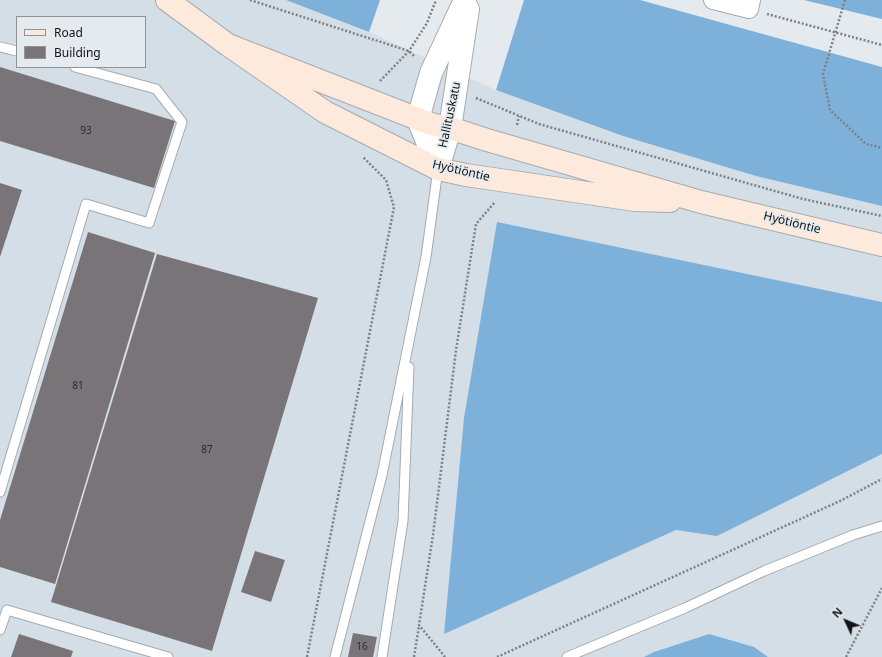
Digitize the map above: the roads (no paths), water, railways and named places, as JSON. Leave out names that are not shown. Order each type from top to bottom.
[{"type":"main road","name":"Hyötiöntie","points":[[167,0],[228,45],[325,112],[438,169],[466,175],[635,200],[701,202]]},
{"type":"main road","name":"Hyötiöntie","points":[[228,45],[418,119],[701,202],[882,245]]},
{"type":"street","points":[[418,119],[431,73],[465,0]]},
{"type":"street","name":"Hallituskatu","points":[[438,169],[450,128],[470,0]]},
{"type":"street","points":[[713,0],[750,5]]},
{"type":"street","name":"Hallituskatu","points":[[418,119],[438,169]]},
{"type":"lane","points":[[0,47],[16,51]]},
{"type":"lane","points":[[0,492],[86,204],[149,223],[182,122],[156,89],[78,68]]},
{"type":"lane","points":[[335,657],[382,475],[428,242],[438,169]]},
{"type":"lane","points":[[382,657],[403,521],[410,339]]},
{"type":"lane","points":[[567,657],[685,608],[764,571],[853,535],[882,526]]},
{"type":"lane","points":[[0,630],[3,609],[168,657]]}]
